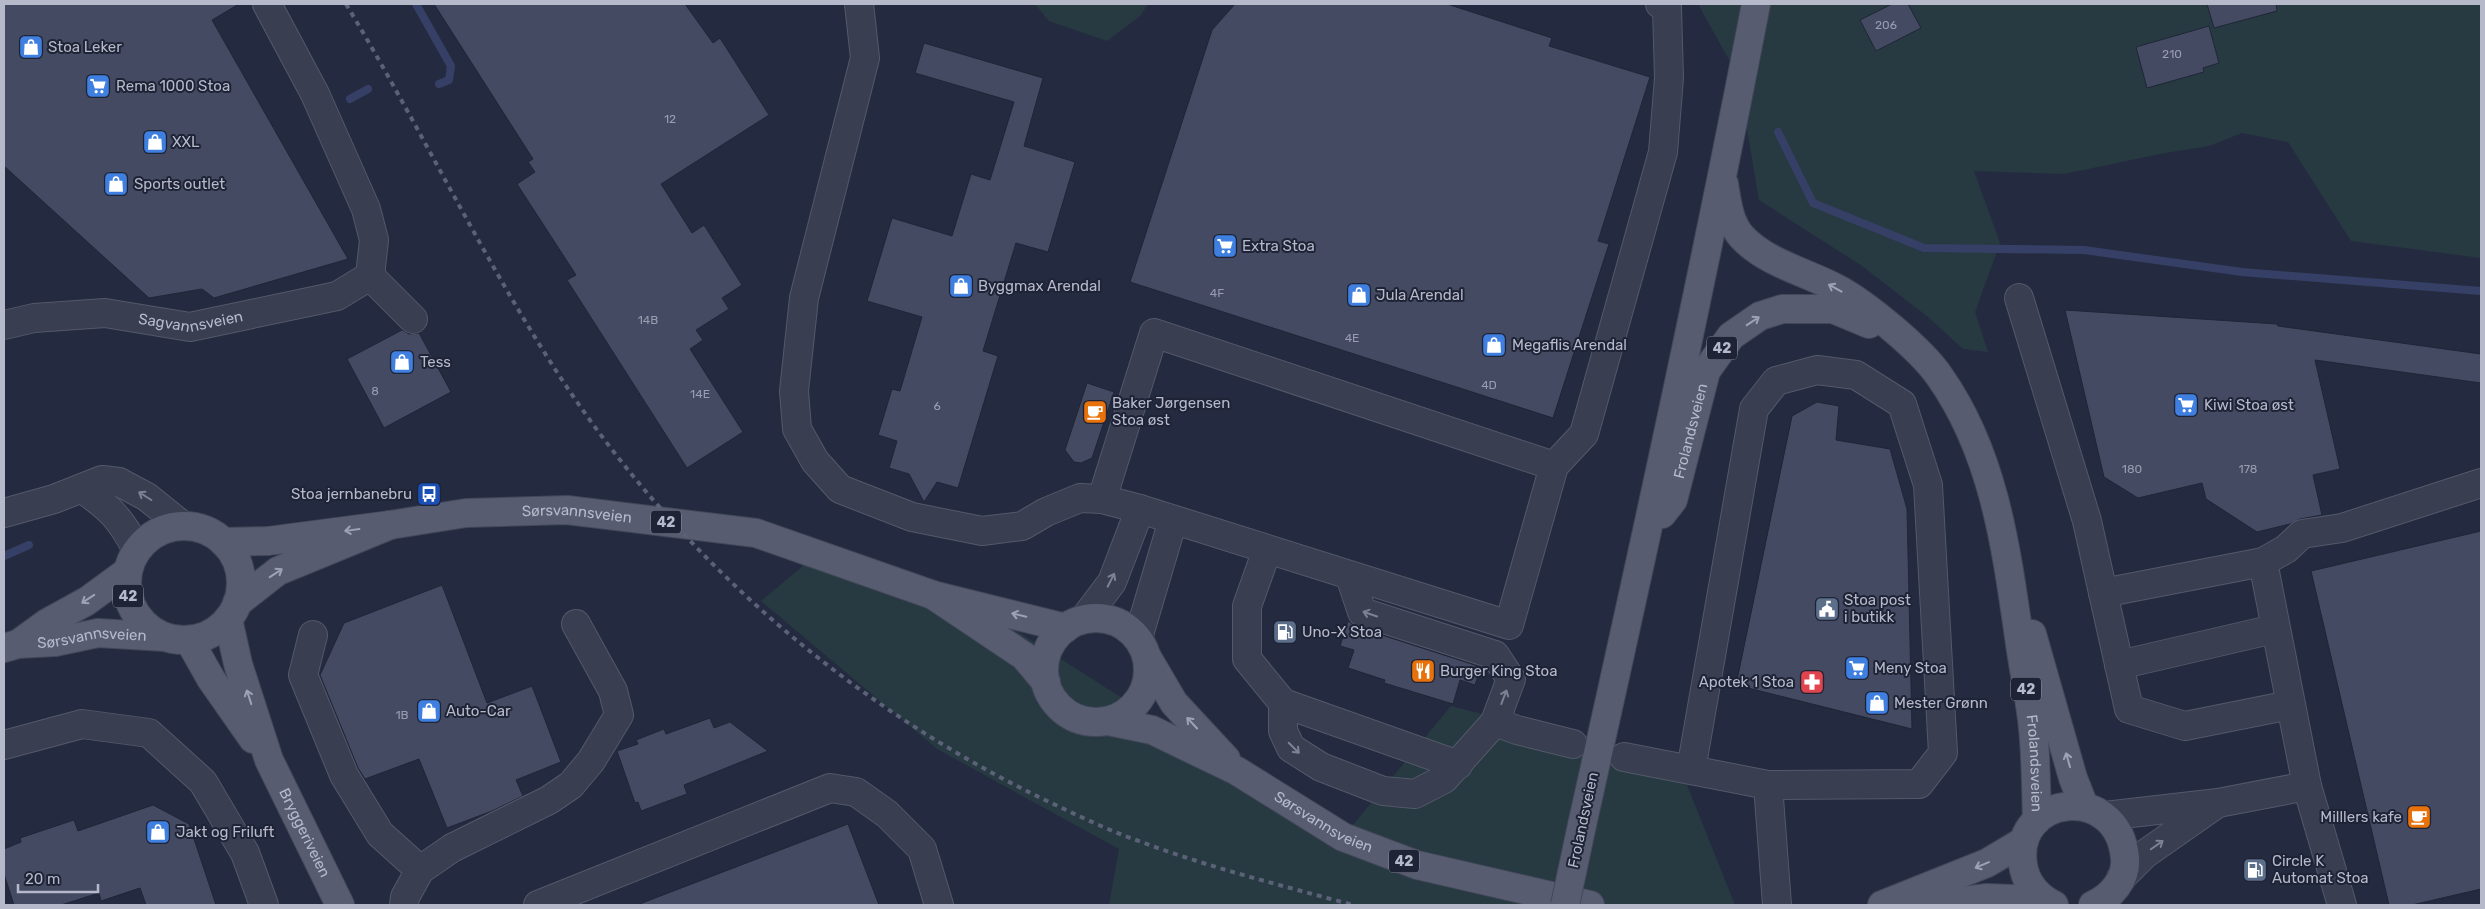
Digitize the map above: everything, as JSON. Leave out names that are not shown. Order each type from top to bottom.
[{"type":"main road","name":"Frolandsveien","points":[[1565,905],[1648,529],[1723,175],[1756,4]]},
{"type":"main road","name":"Frolandsveien","points":[[1723,175],[1729,213],[1740,236],[1751,246],[1771,258],[1838,289],[1902,338],[1925,358],[1940,376],[1965,414],[1995,497],[2008,558],[2033,727],[2030,830]]},
{"type":"main road","name":"Frolandsveien","points":[[1648,529],[1673,500],[1706,371],[1731,336],[1760,316],[1782,309],[1833,309],[1902,338]]},
{"type":"main road","name":"Sørsvannsveien","points":[[223,542],[268,541],[466,513],[567,510],[756,533],[933,595],[1032,618],[1074,624]]},
{"type":"main road","name":"Sørsvannsveien","points":[[233,611],[278,571],[390,525]]},
{"type":"main road","name":"42","points":[[183,526],[212,533],[223,542],[234,555],[240,570],[241,587],[233,611],[217,630],[204,637],[177,639],[150,629],[134,611],[127,588],[132,561],[149,537],[165,529],[183,526]]},
{"type":"main road","name":"Frolandsveien","points":[[2008,558],[2073,778],[2095,811]]},
{"type":"main road","name":"Sørsvannsveien","points":[[11,646],[87,601],[132,561]]},
{"type":"main road","name":"Sørsvannsveien","points":[[933,595],[1024,656],[1046,682]]},
{"type":"main road","name":"Bryggeriveien","points":[[233,611],[238,664],[269,760],[340,905]]},
{"type":"main road","name":"42","points":[[1108,721],[1092,722],[1076,718],[1062,709],[1052,697],[1046,682],[1044,667],[1047,652],[1055,639],[1074,624],[1099,618],[1114,621],[1127,628],[1142,648]]},
{"type":"main road","name":"Sørsvannsveien","points":[[11,646],[54,642],[98,633],[177,639]]},
{"type":"main road","name":"Bryggeriveien","points":[[177,639],[211,679],[269,760]]},
{"type":"main road","name":"Sørsvannsveien","points":[[1142,648],[1174,703],[1237,771]]},
{"type":"main road","points":[[1108,721],[1123,715],[1136,704],[1145,690],[1148,674],[1142,648]]},
{"type":"main road","name":"Sørsvannsveien","points":[[1108,721],[1152,730],[1237,771],[1301,813],[1343,837],[1417,865],[1590,905]]},
{"type":"main road","points":[[1882,905],[1987,863],[2030,830],[2051,810],[2067,805],[2095,811]]},
{"type":"main road","name":"42","points":[[2095,811],[2117,829],[2124,845],[2126,862],[2117,891]]},
{"type":"main road","name":"42","points":[[2030,830],[2021,857],[2024,874],[2032,889],[2049,903]]},
{"type":"main road","points":[[2093,905],[2117,891]]},
{"type":"main road","name":"42","points":[[1932,905],[1987,898],[2016,898],[2049,903]]},
{"type":"street","points":[[267,4],[315,94],[366,209],[374,240],[370,276],[413,319]]},
{"type":"street","points":[[859,4],[865,58],[804,298],[794,391],[797,429],[815,461],[840,489],[912,517],[982,531],[1022,526],[1046,512],[1080,498],[1102,499],[1140,508],[1267,550],[1509,625],[1554,466],[1584,434],[1663,152],[1669,78],[1667,8],[1660,4]]},
{"type":"street","name":"Sagvannsveien","points":[[4,325],[34,318],[105,313],[190,326],[337,296],[370,276]]},
{"type":"street","points":[[2019,298],[2087,522],[2130,709],[2185,726],[2290,705]]},
{"type":"street","points":[[1102,499],[1154,333],[1554,466]]},
{"type":"street","points":[[1624,757],[1768,785],[1919,784],[1943,754],[1928,485],[1902,404],[1856,375],[1817,370],[1776,381],[1754,410],[1691,770]]},
{"type":"street","points":[[5,507],[82,489],[102,480],[119,482],[147,497],[183,526]]},
{"type":"street","points":[[2103,592],[2263,562],[2286,549],[2302,534],[2342,528],[2481,483]]},
{"type":"street","points":[[82,489],[110,509],[125,526],[132,561]]},
{"type":"street","points":[[1074,624],[1112,582],[1140,508]]},
{"type":"street","points":[[1142,648],[1173,520]]},
{"type":"street","points":[[1267,550],[1247,606],[1247,660],[1283,703],[1458,765]]},
{"type":"street","points":[[2263,562],[2274,629],[2307,786],[2342,905]]},
{"type":"street","points":[[1283,703],[1283,732],[1291,748],[1321,768],[1383,791],[1415,794],[1444,779],[1494,722],[1511,679],[1495,655],[1362,612],[1350,576]]},
{"type":"street","points":[[404,905],[405,898],[420,870],[452,848],[548,800],[571,785],[591,761],[619,715],[613,691],[576,624]]},
{"type":"street","points":[[2119,665],[2274,629]]},
{"type":"street","points":[[313,635],[302,675],[344,775],[380,834],[420,870]]},
{"type":"street","points":[[1494,722],[1517,730],[1573,744]]},
{"type":"street","points":[[4,745],[82,724],[149,733],[203,782],[245,853],[264,905]]},
{"type":"street","points":[[1768,785],[1777,905]]},
{"type":"street","points":[[2095,811],[2218,803],[2307,786]]},
{"type":"street","points":[[538,905],[830,788],[856,792],[887,814],[922,849],[939,905]]},
{"type":"street","points":[[2117,891],[2144,854],[2218,803]]},
{"type":"shaded area","points":[[1035,4],[1148,4],[1140,16],[1107,41],[1049,21]]},
{"type":"shaded area","points":[[1698,4],[2481,4],[2481,258],[2351,241],[2288,142],[2242,133],[2209,146],[2064,174],[1974,171],[2000,243],[1975,312],[1988,352],[1963,349],[1928,317],[1862,266],[1759,200],[1738,76]]},
{"type":"shaded area","points":[[822,550],[946,586],[1254,782],[1348,831],[1451,706],[1602,745],[1683,775],[1735,905],[1109,905],[1119,849],[937,749],[761,601]]},
{"type":"building","points":[[4,4],[239,4],[212,20],[348,259],[214,298],[202,289],[149,298],[4,166]]},
{"type":"building","points":[[434,4],[685,4],[713,43],[720,38],[769,115],[661,184],[692,233],[704,225],[742,285],[722,298],[729,309],[696,330],[703,340],[690,349],[743,432],[687,468],[567,280],[576,275],[517,184],[535,172],[528,162],[533,159]]},
{"type":"building","points":[[1235,4],[1447,4],[1552,38],[1549,46],[1650,77],[1598,241],[1609,244],[1553,418],[1130,282],[1212,30]]},
{"type":"building","points":[[1892,4],[1908,4],[1921,28],[1876,51],[1860,20]]},
{"type":"building","points":[[2207,4],[2276,4],[2277,11],[2214,28]]},
{"type":"building","points":[[2209,26],[2219,63],[2203,68],[2204,72],[2147,88],[2136,47]]},
{"type":"building","points":[[924,43],[1043,78],[1024,146],[1075,162],[1048,252],[1016,243],[983,351],[998,356],[958,488],[937,482],[924,502],[909,474],[889,468],[897,441],[878,435],[892,389],[900,391],[922,317],[867,301],[892,218],[952,236],[971,174],[990,180],[1014,102],[915,73]]},
{"type":"building","points":[[2065,310],[2277,324],[2278,326],[2481,354],[2481,383],[2315,360],[2340,469],[2313,475],[2322,515],[2300,519],[2290,524],[2257,532],[2206,499],[2202,483],[2138,498],[2104,477]]},
{"type":"building","points":[[402,330],[409,334],[419,333],[451,392],[384,428],[347,359]]},
{"type":"building","points":[[1087,383],[1114,392],[1092,458],[1081,463],[1074,462],[1065,450]]},
{"type":"building","points":[[1817,402],[1839,406],[1836,440],[1890,449],[1907,509],[1912,729],[1736,685],[1792,416]]},
{"type":"building","points":[[2481,531],[2481,889],[2412,905],[2389,905],[2311,571]]},
{"type":"building","points":[[442,585],[487,703],[532,686],[561,762],[516,780],[523,796],[492,811],[447,828],[419,759],[365,779],[358,768],[320,675],[344,623]]},
{"type":"building","points":[[1348,621],[1357,627],[1481,667],[1475,685],[1460,680],[1453,704],[1384,683],[1385,680],[1348,668],[1354,650],[1340,646]]},
{"type":"building","points":[[710,718],[714,728],[730,722],[768,751],[684,785],[687,794],[641,811],[638,802],[635,803],[617,751],[638,744],[636,740],[664,729],[666,734]]},
{"type":"building","points":[[153,805],[189,824],[216,905],[146,905],[140,888],[101,901],[99,893],[61,905],[14,905],[4,874],[4,849],[21,842],[20,838],[74,820],[78,831]]},
{"type":"building","points":[[848,824],[879,905],[642,905],[642,903]]},
{"type":"waterway","points":[[416,4],[451,66],[449,80],[439,84]]},
{"type":"waterway","points":[[350,99],[368,89]]},
{"type":"waterway","points":[[1778,132],[1813,203],[1924,248],[2084,250],[2242,272],[2481,291]]},
{"type":"waterway","points":[[4,556],[29,545]]},
{"type":"railway","points":[[346,4],[499,277],[553,366],[600,434],[653,499],[709,560],[769,617],[834,670],[901,718],[972,761],[1045,800],[1113,831],[1163,850],[1353,905]]},
{"type":"place","name":"Stoa Leker","points":[[31,47]]},
{"type":"place","name":"Rema 1000 Stoa","points":[[98,86]]},
{"type":"place","name":"XXL","points":[[155,142]]},
{"type":"place","name":"Sports outlet","points":[[116,184]]},
{"type":"place","name":"Extra Stoa","points":[[1225,246]]},
{"type":"place","name":"Byggmax Arendal","points":[[961,286]]},
{"type":"place","name":"Jula Arendal","points":[[1359,295]]},
{"type":"place","name":"Megaflis Arendal","points":[[1494,345]]},
{"type":"place","name":"Tess","points":[[402,362]]},
{"type":"place","name":"Kiwi Stoa øst","points":[[2186,405]]},
{"type":"place","name":"Baker Jørgensen Stoa øst","points":[[1095,412]]},
{"type":"place","name":"Stoa jernbanebru","points":[[429,494]]},
{"type":"place","name":"Stoa post i butikk","points":[[1827,609]]},
{"type":"place","name":"Uno-X Stoa","points":[[1285,632]]},
{"type":"place","name":"Meny Stoa","points":[[1857,668]]},
{"type":"place","name":"Burger King Stoa","points":[[1423,671]]},
{"type":"place","name":"Apotek 1 Stoa","points":[[1812,682]]},
{"type":"place","name":"Mester Grønn","points":[[1877,703]]},
{"type":"place","name":"Auto-Car","points":[[429,711]]},
{"type":"place","name":"Milllers kafe","points":[[2419,817]]},
{"type":"place","name":"Jakt og Friluft","points":[[158,832]]},
{"type":"place","name":"Circle K Automat Stoa","points":[[2255,870]]}]
